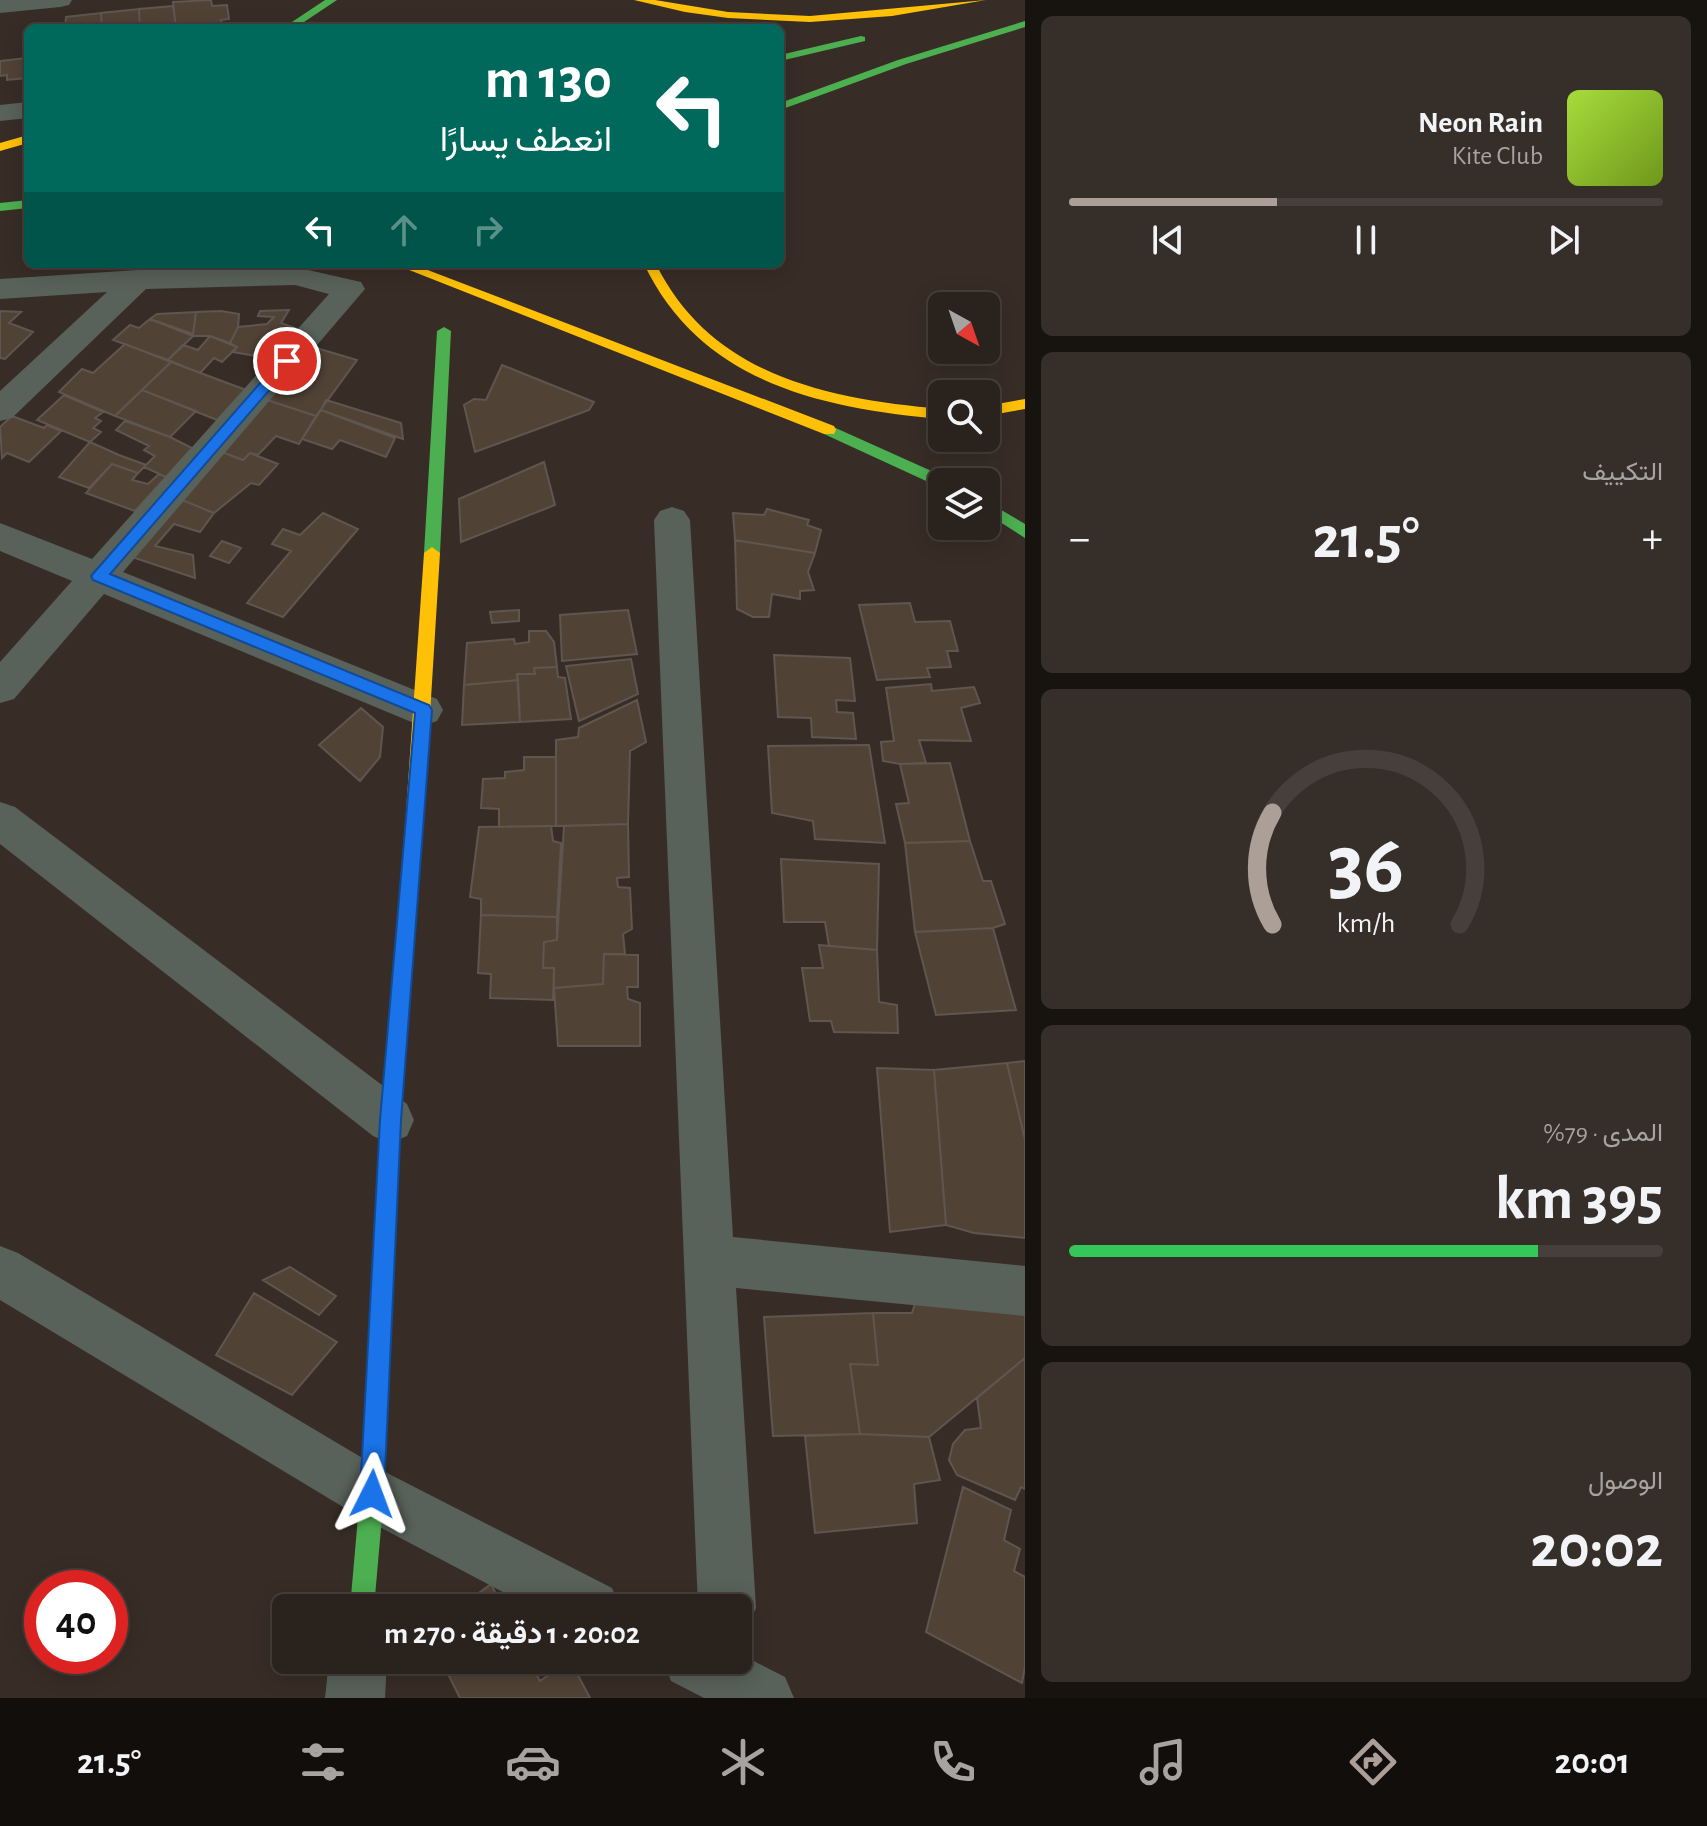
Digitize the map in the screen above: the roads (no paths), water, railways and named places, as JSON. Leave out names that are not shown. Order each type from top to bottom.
[{"type":"main road","points":[[294,24],[332,0]]},
{"type":"main road","points":[[639,0],[687,13],[745,22],[820,22],[884,17],[981,0]]},
{"type":"main road","points":[[784,57],[886,33],[1002,0]]},
{"type":"main road","points":[[818,74],[1025,24]]},
{"type":"main road","points":[[784,106],[990,33]]},
{"type":"main road","points":[[0,147],[24,140]]},
{"type":"main road","points":[[0,207],[24,204]]},
{"type":"main road","points":[[410,268],[840,434],[928,475]]},
{"type":"main road","points":[[652,268],[666,297],[704,337],[772,377],[843,403],[928,412]]},
{"type":"main road","points":[[363,1594],[372,1494],[390,1120],[423,710],[444,331]]},
{"type":"main road","points":[[1000,408],[1025,404]]},
{"type":"main road","points":[[1000,515],[1025,532]]},
{"type":"street","points":[[0,6],[60,0]]},
{"type":"street","points":[[0,113],[24,110]]},
{"type":"street","points":[[0,289],[138,280],[295,276],[350,289],[0,688]]},
{"type":"street","points":[[0,410],[138,280]]},
{"type":"street","points":[[672,520],[726,1594]]},
{"type":"street","points":[[0,536],[423,710]]},
{"type":"street","points":[[0,820],[390,1120]]},
{"type":"street","points":[[710,1260],[1025,1291]]},
{"type":"street","points":[[0,1271],[372,1494],[565,1594]]},
{"type":"street","points":[[355,1698],[357,1674]]}]
